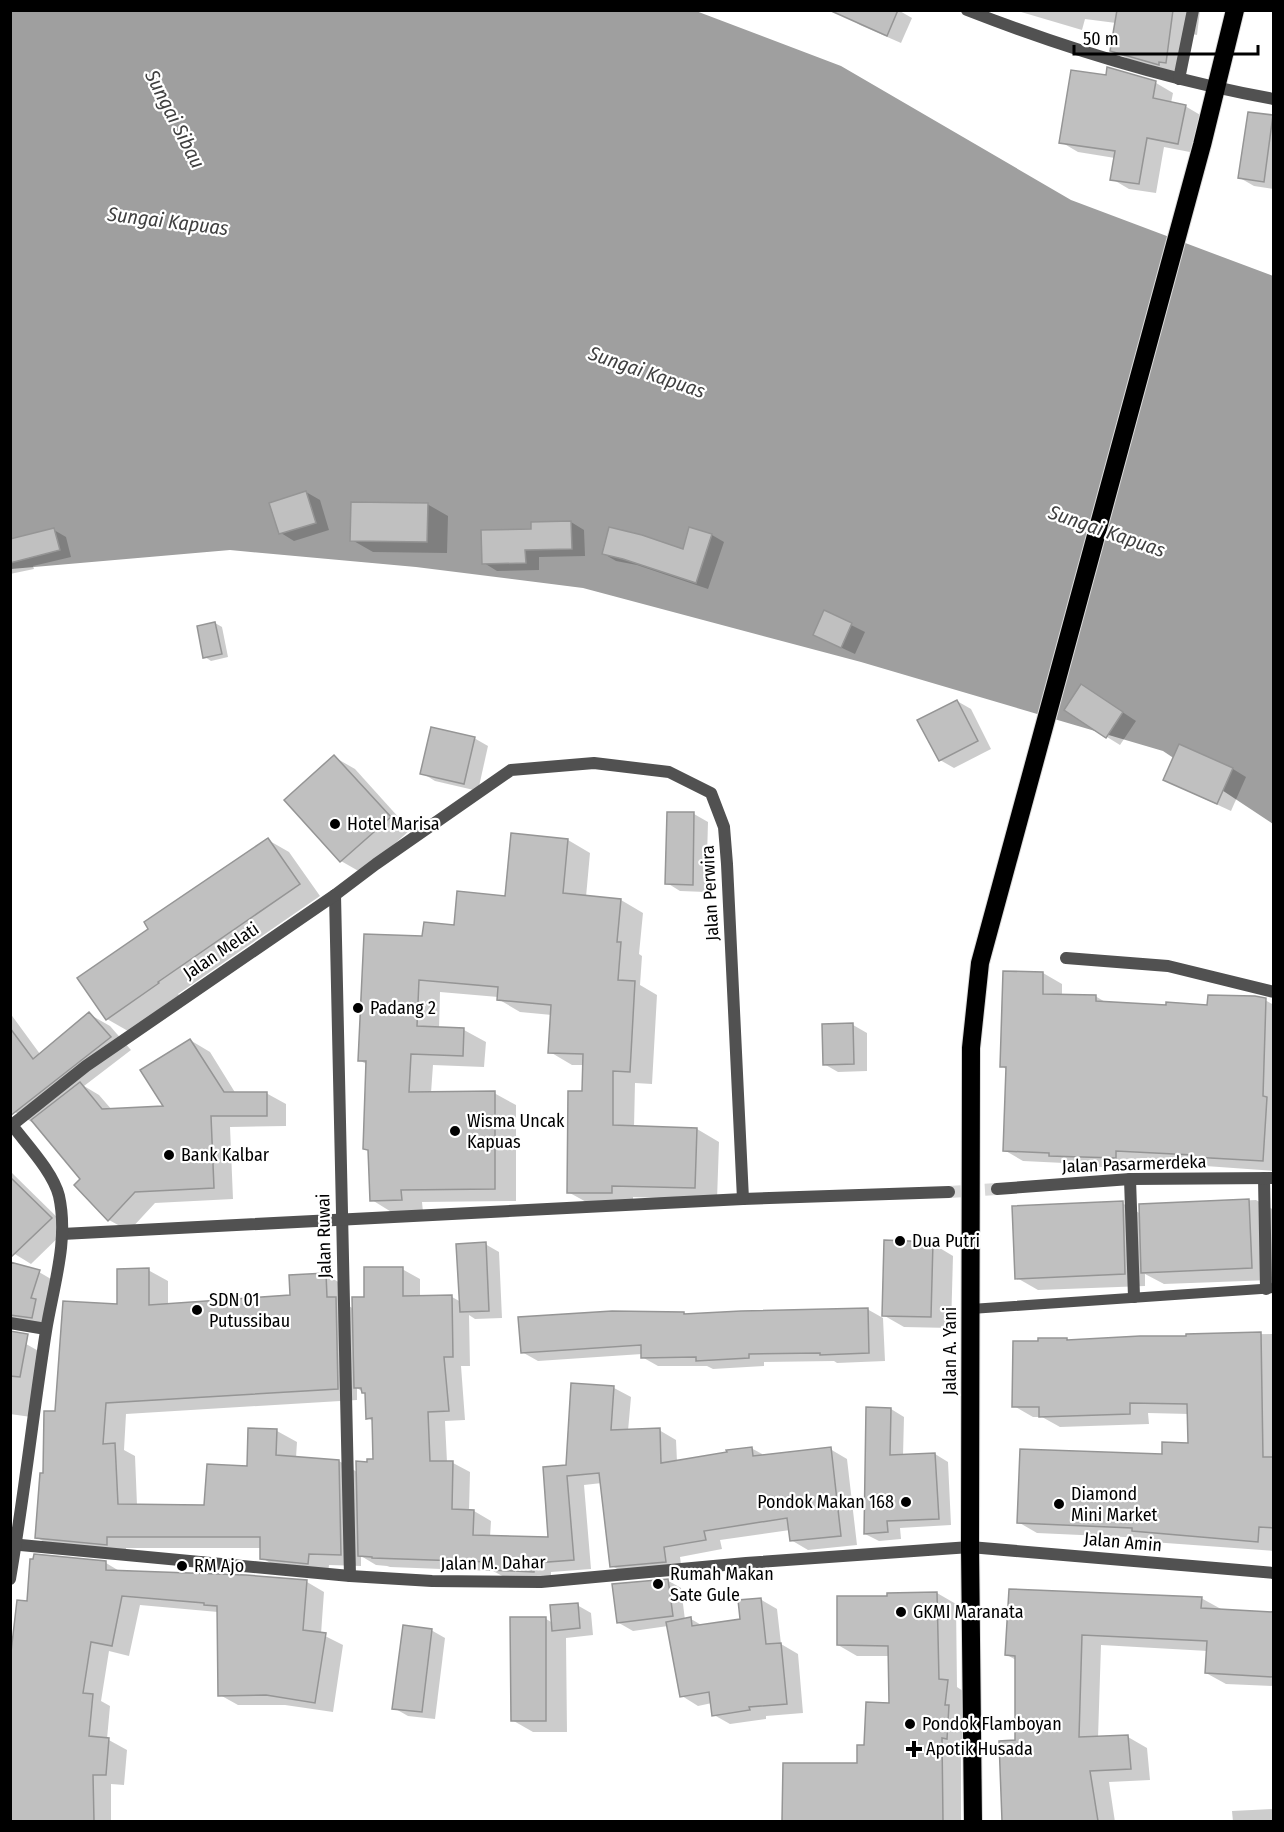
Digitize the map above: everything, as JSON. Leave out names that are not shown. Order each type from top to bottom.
[{"type":"highway","name":"Jalan A. Yani","points":[[974,1821],[970,1547],[971,1047],[980,963],[1202,145],[1235,10]]},
{"type":"street","points":[[967,10],[1051,41],[1179,79],[1216,89],[1274,99]]},
{"type":"street","points":[[1179,79],[1193,10]]},
{"type":"street","name":"Jalan Perwira","points":[[511,770],[594,763],[669,772],[711,793],[724,826],[727,855],[743,1199]]},
{"type":"street","name":"Jalan Melati","points":[[62,1234],[62,1214],[54,1181],[11,1124],[86,1066],[335,895],[511,770]]},
{"type":"street","name":"Jalan Ruwai","points":[[335,895],[350,1576]]},
{"type":"street","points":[[1066,958],[1168,966],[1274,992]]},
{"type":"street","points":[[1269,1178],[1270,1288]]},
{"type":"street","name":"Jalan Pasarmerdeka","points":[[997,1189],[1130,1179],[1269,1178]]},
{"type":"street","points":[[1130,1179],[1134,1297]]},
{"type":"street","points":[[10,1579],[13,1545],[62,1234],[743,1199],[949,1192]]},
{"type":"street","points":[[10,1323],[46,1329]]},
{"type":"street","name":"Jalan M. Dahar","points":[[13,1545],[350,1576],[432,1581],[541,1582],[746,1563],[970,1547]]},
{"type":"street","name":"Jalan Amin","points":[[970,1547],[1274,1573]]},
{"type":"lane","points":[[971,1309],[1270,1288]]},
{"type":"water","points":[[11,11],[696,11],[841,66],[1071,200],[1273,276],[1273,824],[1163,751],[861,662],[583,588],[416,567],[230,550],[11,569]]},
{"type":"building","points":[[829,10],[898,10],[887,36]]},
{"type":"building","points":[[1117,10],[1173,10],[1166,63],[1159,62],[1159,65],[1110,51]]},
{"type":"building","points":[[1107,67],[1156,81],[1153,98],[1186,105],[1178,144],[1147,138],[1139,184],[1110,180],[1115,151],[1059,143],[1071,70],[1106,75]]},
{"type":"building","points":[[1248,112],[1273,115],[1264,182],[1238,178]]},
{"type":"building","points":[[306,491],[316,523],[279,534],[269,503]]},
{"type":"building","points":[[351,502],[428,503],[427,542],[350,541]]},
{"type":"building","points":[[571,521],[572,549],[525,550],[526,563],[482,564],[481,530],[531,529],[531,522]]},
{"type":"building","points":[[609,527],[683,549],[689,527],[712,534],[696,583],[602,554]]},
{"type":"building","points":[[54,528],[60,550],[10,563],[10,539]]},
{"type":"building","points":[[824,610],[852,623],[841,648],[813,635]]},
{"type":"building","points":[[215,622],[222,654],[203,658],[197,626]]},
{"type":"building","points":[[1081,684],[1123,712],[1106,738],[1064,710]]},
{"type":"building","points":[[957,700],[978,741],[939,761],[917,720]]},
{"type":"building","points":[[431,727],[475,737],[464,784],[420,774]]},
{"type":"building","points":[[1179,744],[1233,768],[1217,804],[1163,780]]},
{"type":"building","points":[[334,755],[391,817],[340,862],[284,800]]},
{"type":"building","points":[[667,812],[694,812],[693,885],[665,884]]},
{"type":"building","points":[[511,833],[568,839],[563,893],[621,899],[617,942],[621,942],[618,980],[635,981],[630,1072],[613,1071],[613,1125],[697,1128],[695,1188],[612,1186],[612,1193],[567,1193],[568,1091],[582,1091],[583,1054],[548,1053],[551,1005],[497,1000],[498,987],[419,980],[417,1026],[464,1028],[463,1056],[411,1054],[409,1092],[495,1091],[495,1189],[401,1190],[402,1200],[370,1201],[368,1150],[363,1149],[366,1061],[358,1061],[364,934],[422,936],[424,922],[454,925],[457,891],[505,896]]},
{"type":"building","points":[[268,838],[300,884],[106,1020],[77,978],[148,929],[144,922]]},
{"type":"building","points":[[1003,971],[1043,972],[1043,994],[1096,995],[1096,1001],[1207,1005],[1208,995],[1266,998],[1263,1096],[1267,1097],[1263,1161],[1116,1151],[1116,1158],[1049,1156],[1049,1153],[1003,1151],[1006,1067],[1000,1067]]},
{"type":"building","points":[[89,1012],[111,1037],[10,1116],[10,1028],[33,1059]]},
{"type":"building","points":[[853,1023],[854,1064],[823,1065],[822,1024]]},
{"type":"building","points":[[190,1039],[224,1092],[267,1092],[267,1116],[211,1116],[214,1188],[135,1192],[108,1221],[74,1185],[80,1179],[31,1120],[80,1082],[102,1109],[163,1106],[140,1070]]},
{"type":"building","points":[[10,1177],[52,1218],[10,1258]]},
{"type":"building","points":[[1249,1199],[1252,1268],[1141,1273],[1139,1204]]},
{"type":"building","points":[[1123,1201],[1125,1274],[1015,1279],[1012,1206]]},
{"type":"building","points":[[884,1240],[933,1242],[931,1317],[882,1316]]},
{"type":"building","points":[[486,1242],[489,1311],[460,1312],[456,1244]]},
{"type":"building","points":[[10,1262],[40,1270],[31,1298],[36,1299],[32,1318],[10,1315]]},
{"type":"building","points":[[364,1267],[403,1267],[403,1296],[452,1295],[453,1357],[444,1357],[449,1411],[428,1412],[430,1461],[453,1461],[452,1509],[474,1510],[473,1535],[548,1537],[543,1467],[566,1465],[571,1383],[614,1386],[611,1430],[660,1428],[661,1463],[752,1447],[753,1456],[831,1447],[841,1536],[790,1541],[787,1518],[704,1531],[706,1540],[664,1547],[666,1562],[610,1567],[599,1473],[567,1476],[574,1560],[535,1563],[534,1572],[490,1570],[490,1562],[358,1556],[356,1461],[367,1462],[367,1459],[373,1459],[372,1418],[366,1419],[365,1393],[362,1393],[361,1388],[354,1388],[352,1297],[364,1297]]},
{"type":"building","points":[[149,1268],[149,1305],[290,1295],[289,1275],[326,1273],[327,1297],[336,1297],[338,1389],[106,1403],[103,1444],[115,1443],[118,1504],[204,1505],[207,1464],[247,1466],[248,1428],[277,1429],[276,1455],[339,1460],[341,1555],[309,1554],[308,1564],[260,1559],[260,1537],[107,1537],[107,1545],[35,1538],[40,1473],[43,1473],[44,1411],[55,1411],[63,1301],[117,1304],[117,1269]]},
{"type":"building","points":[[868,1308],[869,1353],[749,1354],[749,1358],[696,1361],[696,1357],[641,1358],[641,1345],[521,1353],[518,1317],[612,1311],[684,1312],[684,1314]]},
{"type":"building","points":[[10,1331],[28,1334],[20,1377],[10,1376]]},
{"type":"building","points":[[1261,1332],[1263,1457],[1274,1457],[1274,1528],[1259,1527],[1258,1542],[1132,1531],[1132,1528],[1017,1523],[1020,1449],[1162,1454],[1162,1442],[1188,1443],[1187,1404],[1130,1403],[1130,1414],[1039,1417],[1039,1407],[1012,1407],[1013,1341],[1038,1341],[1038,1338],[1067,1338],[1067,1340]]},
{"type":"building","points":[[866,1407],[891,1408],[890,1455],[935,1453],[939,1519],[887,1521],[888,1532],[864,1534]]},
{"type":"building","points":[[34,1554],[106,1561],[106,1570],[246,1575],[307,1580],[303,1630],[326,1633],[315,1703],[266,1695],[218,1696],[217,1606],[122,1596],[112,1646],[91,1642],[83,1693],[93,1694],[89,1736],[109,1738],[106,1775],[93,1775],[94,1821],[10,1821],[10,1661],[17,1600],[27,1601],[30,1559],[33,1559]]},
{"type":"building","points":[[668,1579],[673,1616],[617,1623],[612,1584]]},
{"type":"building","points":[[1009,1589],[1202,1597],[1201,1608],[1274,1612],[1274,1677],[1205,1673],[1207,1641],[1082,1635],[1079,1737],[1128,1735],[1131,1769],[1090,1771],[1098,1821],[1002,1821],[999,1741],[1015,1740],[1015,1656],[1005,1655]]},
{"type":"building","points":[[937,1592],[939,1679],[948,1680],[945,1705],[949,1705],[947,1739],[942,1738],[943,1821],[782,1821],[783,1763],[857,1763],[857,1745],[864,1745],[866,1702],[889,1703],[888,1646],[837,1645],[837,1596],[887,1596],[887,1593]]},
{"type":"building","points":[[761,1598],[766,1644],[781,1643],[787,1704],[749,1707],[750,1710],[712,1716],[709,1692],[680,1697],[666,1622],[691,1617],[692,1626],[740,1619],[738,1600]]},
{"type":"building","points":[[578,1603],[580,1628],[552,1631],[550,1605]]},
{"type":"building","points":[[510,1617],[546,1617],[546,1721],[511,1721]]},
{"type":"building","points":[[403,1625],[432,1629],[422,1712],[392,1709]]},
{"type":"tunnel","points":[[949,1192],[997,1189]]},
{"type":"place","name":"Hotel Marisa","points":[[335,824]]},
{"type":"place","name":"Padang 2","points":[[358,1008]]},
{"type":"place","name":"Wisma Uncak Kapuas","points":[[455,1131]]},
{"type":"place","name":"Bank Kalbar","points":[[169,1155]]},
{"type":"place","name":"Dua Putri","points":[[900,1241]]},
{"type":"place","name":"SDN 01 Putussibau","points":[[197,1310]]},
{"type":"place","name":"Pondok Makan 168","points":[[906,1502]]},
{"type":"place","name":"Diamond Mini Market","points":[[1059,1504]]},
{"type":"place","name":"RM Ajo","points":[[182,1566]]},
{"type":"place","name":"Rumah Makan Sate Gule","points":[[658,1584]]},
{"type":"place","name":"GKMI Maranata","points":[[901,1612]]},
{"type":"place","name":"Pondok Flamboyan","points":[[910,1724]]},
{"type":"place","name":"Apotik Husada","points":[[914,1749]]},
{"type":"water label","name":"Sungai Sibau","points":[[175,119]]},
{"type":"water label","name":"Sungai Kapuas","points":[[168,221]]},
{"type":"water label","name":"Sungai Kapuas","points":[[647,372]]},
{"type":"water label","name":"Sungai Kapuas","points":[[1107,531]]}]
